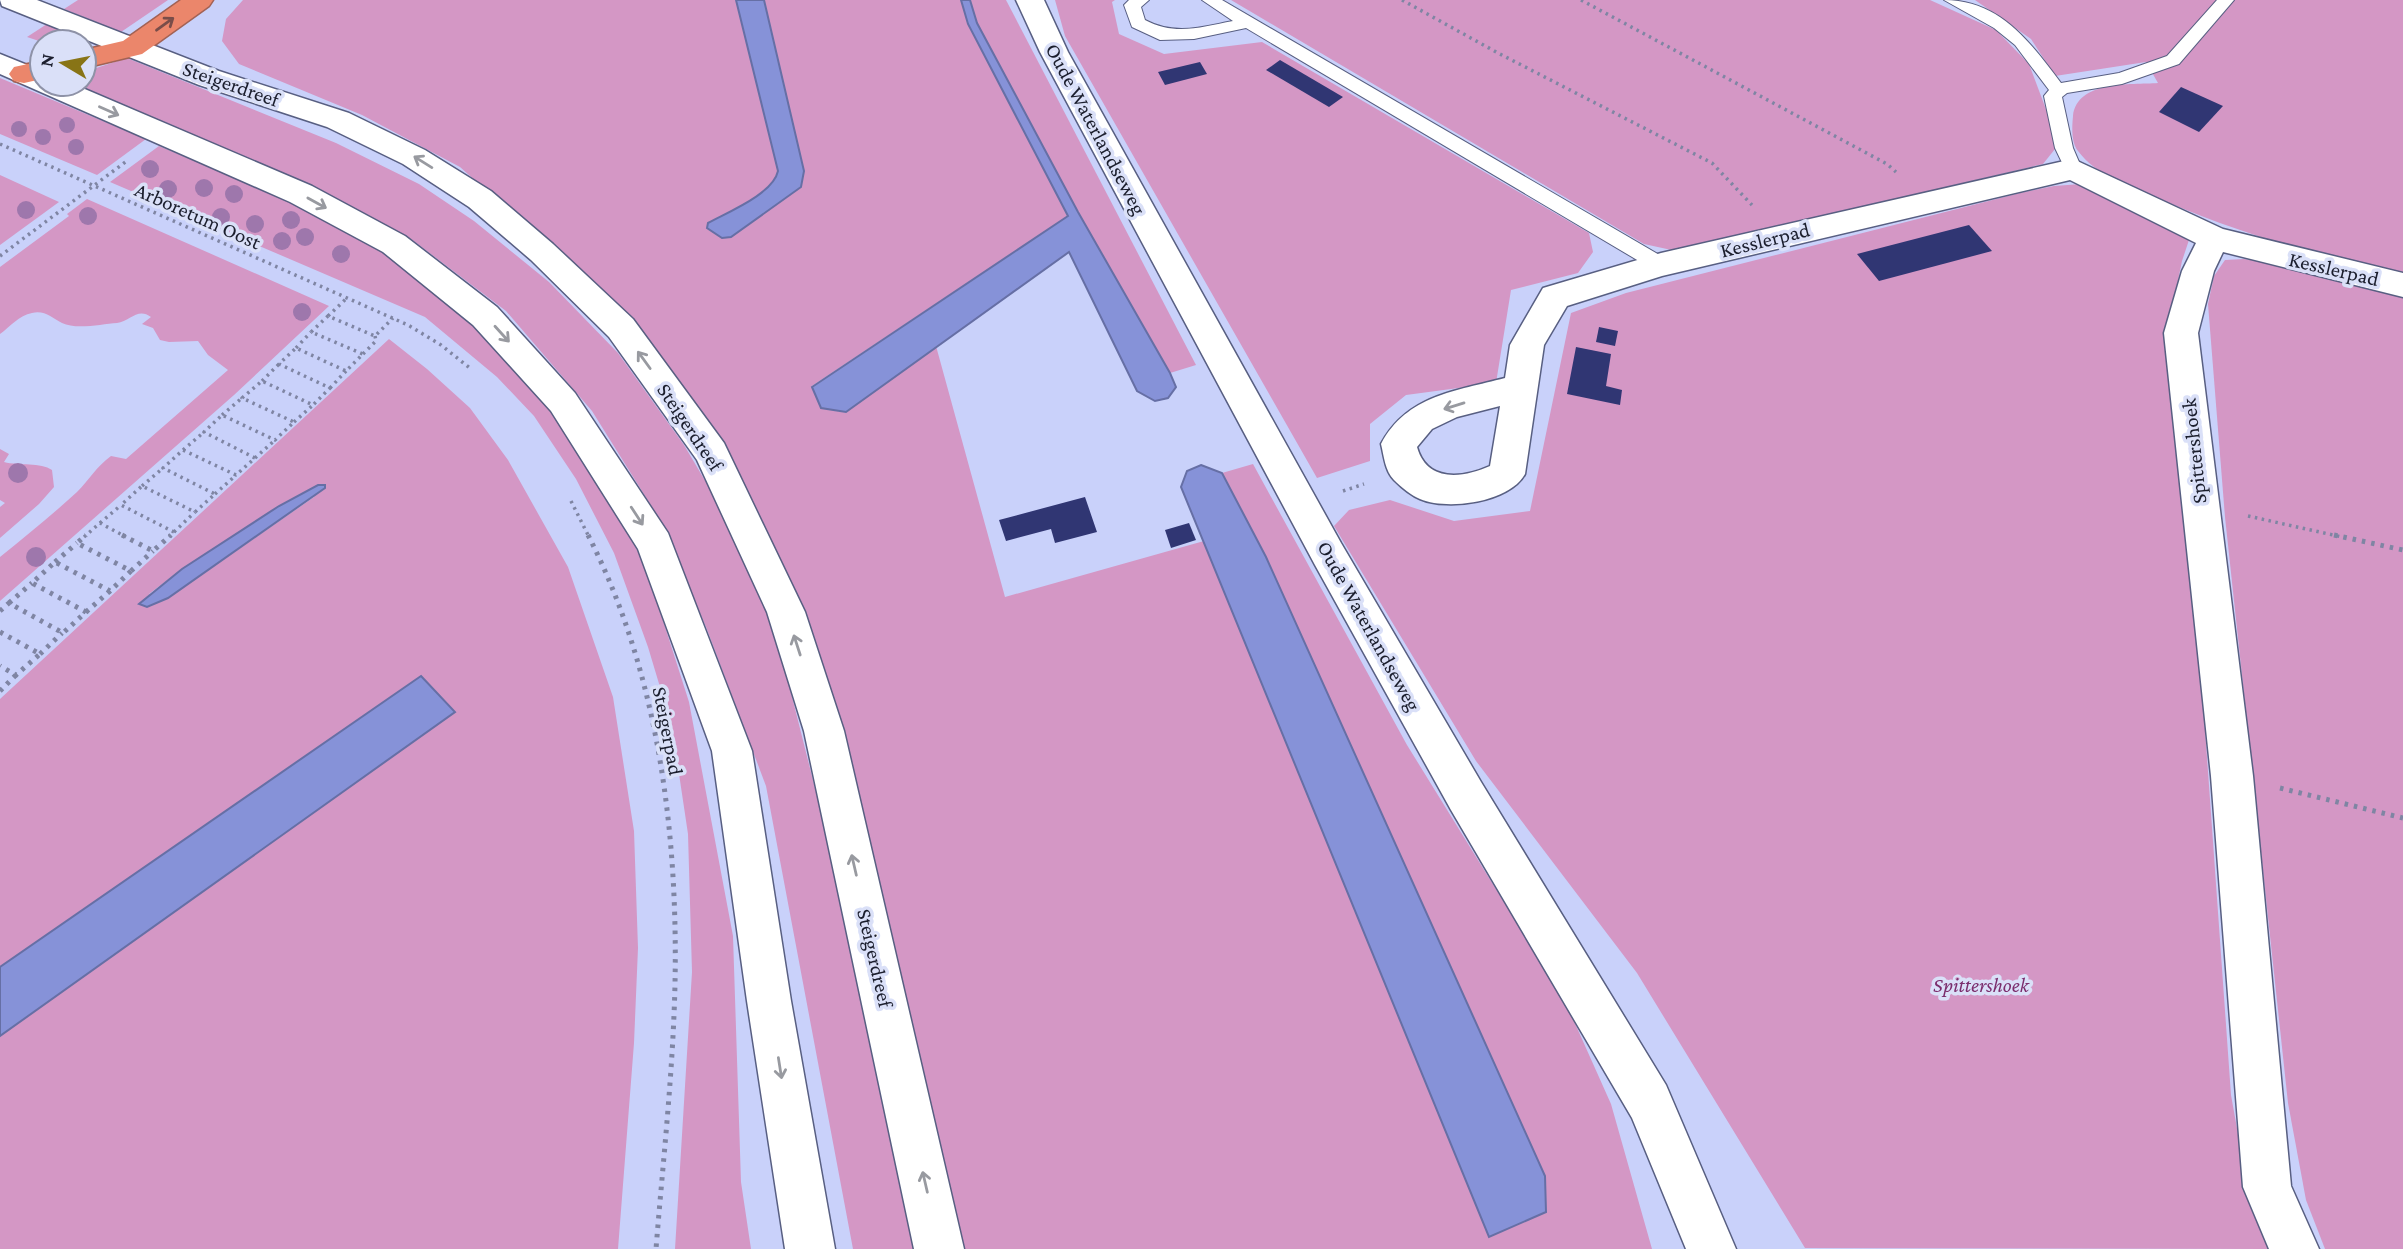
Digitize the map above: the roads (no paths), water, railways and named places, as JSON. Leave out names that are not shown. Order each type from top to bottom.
[{"type":"highway","points":[[98,56],[132,48],[199,0]]},
{"type":"main road","name":"Steigerdreef","points":[[12,0],[209,78],[338,120],[414,157],[480,199],[542,252],[621,328],[712,453],[786,612],[824,731],[939,1249]]},
{"type":"main road","name":"Oude Waterlandseweg","points":[[1030,0],[1054,52],[1328,554],[1466,796],[1649,1102],[1711,1249]]},
{"type":"main road","points":[[81,98],[301,194],[394,244],[485,316],[564,402],[655,544],[732,751],[810,1249]]},
{"type":"main road","name":"Kesslerpad","points":[[1520,388],[1527,345],[1555,297],[1661,265],[2073,169],[2214,239],[2403,285]]},
{"type":"main road","name":"Spittershoek","points":[[2214,239],[2198,271],[2181,333],[2232,776],[2267,1187],[2294,1249]]},
{"type":"lane","points":[[1141,0],[1132,5],[1138,23],[1160,35],[1194,34],[1251,22]]},
{"type":"lane","points":[[1210,0],[1661,265]]},
{"type":"lane","points":[[1952,0],[2000,24],[2021,41],[2058,91]]},
{"type":"lane","points":[[2073,169],[2064,148],[2053,96],[2058,91],[2122,78],[2172,60],[2226,0]]},
{"type":"water","points":[[736,0],[764,0],[804,171],[801,187],[731,237],[722,238],[707,228],[708,223],[759,195],[778,171]]},
{"type":"water","points":[[961,0],[970,0],[977,23],[1078,212],[1170,373],[1176,387],[1168,398],[1155,401],[1137,391],[1069,252],[846,412],[821,408],[812,387],[1068,216],[968,24]]},
{"type":"water","points":[[1201,465],[1222,473],[1266,557],[1545,1176],[1546,1212],[1489,1237],[1181,487],[1187,471]]},
{"type":"water","points":[[318,485],[325,485],[325,488],[168,598],[147,607],[139,604],[182,569],[279,506]]},
{"type":"water","points":[[421,676],[455,712],[0,1036],[0,967]]}]
